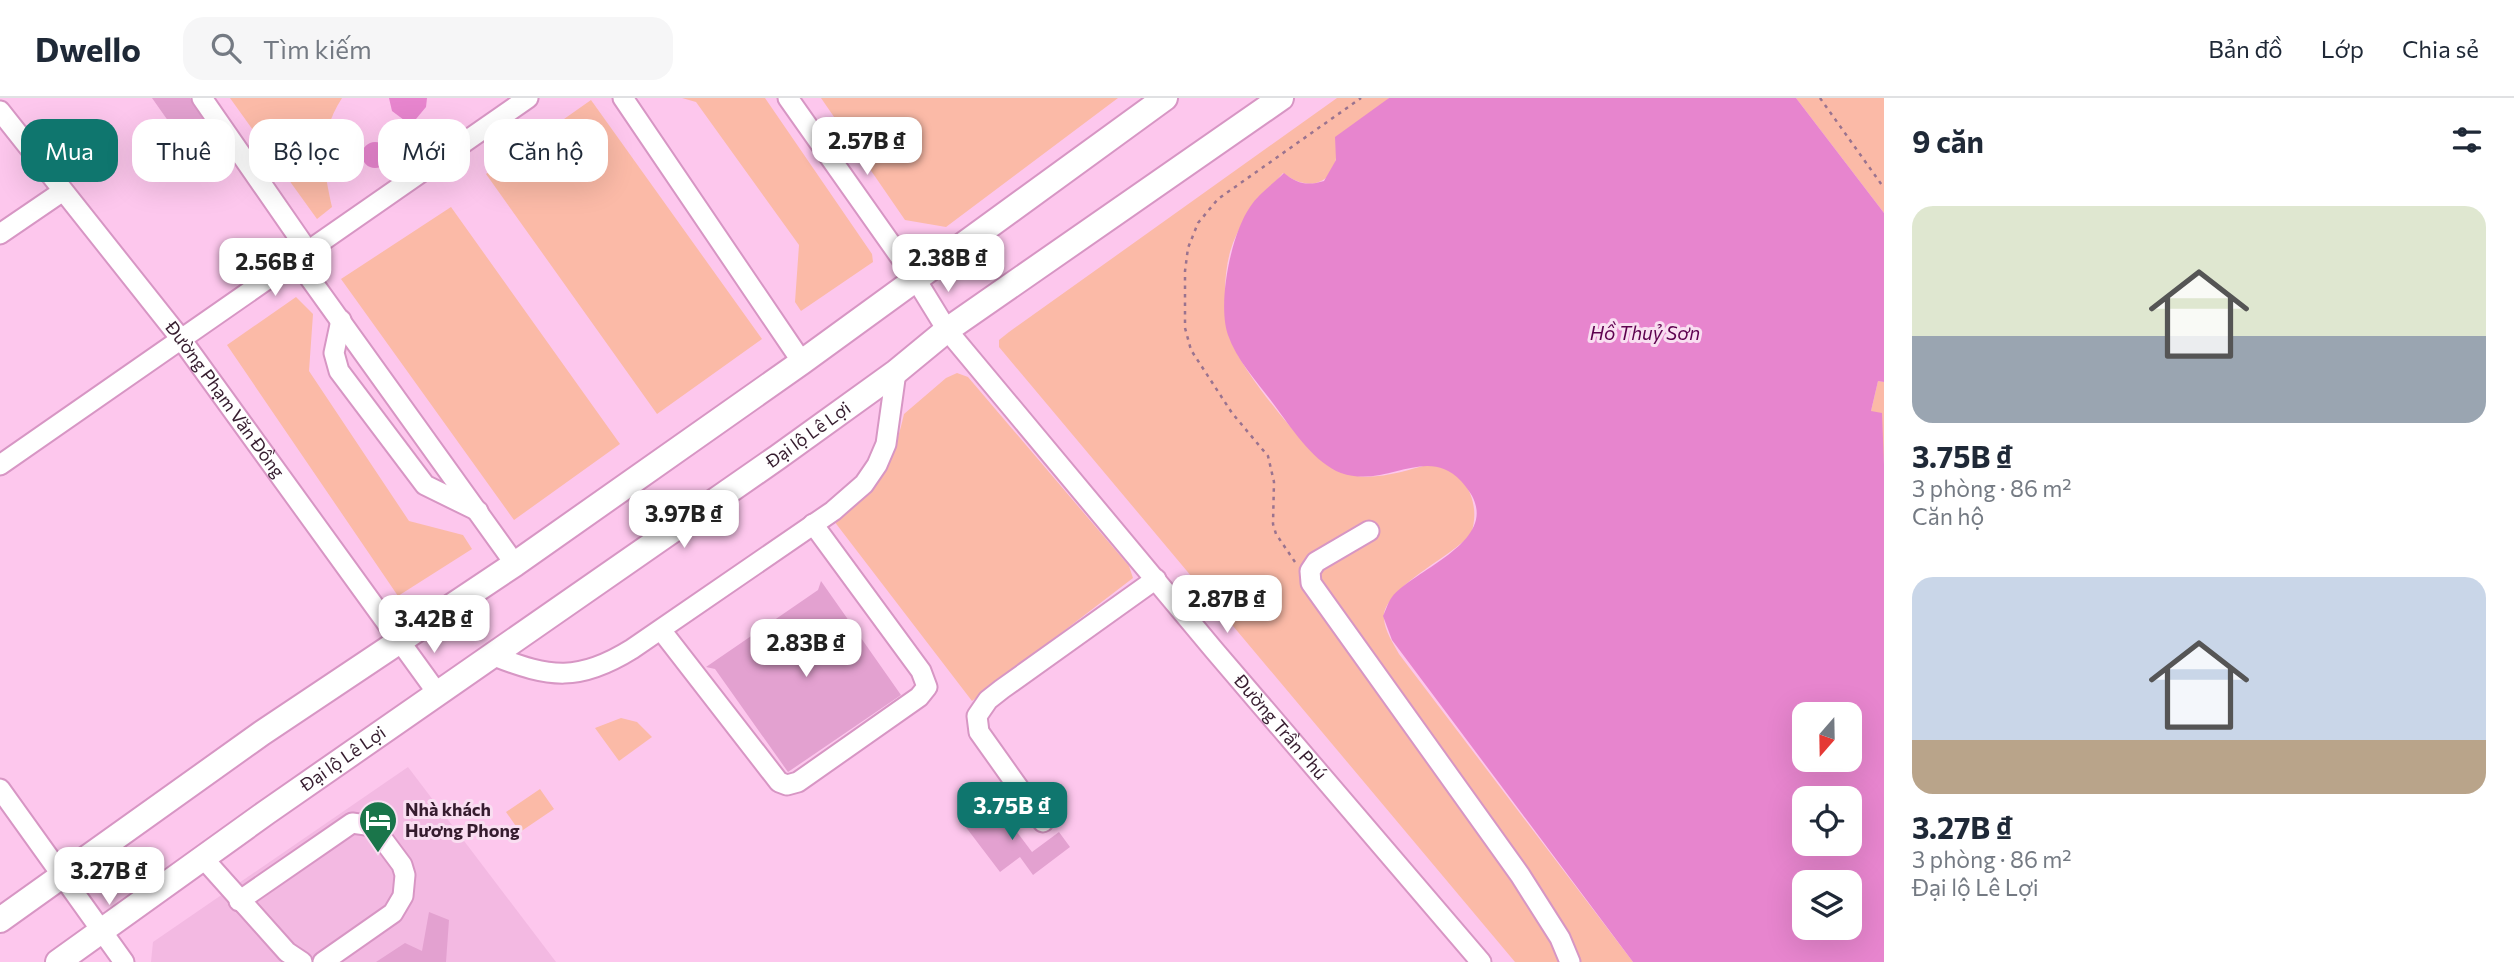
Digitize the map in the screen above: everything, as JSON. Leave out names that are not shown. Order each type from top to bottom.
[{"type":"main road","points":[[0,920],[802,362],[1165,98]]},
{"type":"main road","name":"Đại lộ Lê Lợi","points":[[58,962],[896,372],[947,330],[1281,98]]},
{"type":"street","points":[[202,98],[341,320],[515,564]]},
{"type":"street","points":[[0,466],[527,98]]},
{"type":"street","points":[[623,98],[802,362]]},
{"type":"street","name":"Đường Trần Phú","points":[[788,98],[915,278],[947,330],[1481,962]]},
{"type":"street","name":"Đường Phạm Văn Đồng","points":[[0,111],[181,340],[438,694]]},
{"type":"street","points":[[0,234],[63,191]]},
{"type":"street","points":[[341,320],[334,353],[339,371],[413,472],[433,492],[479,511]]},
{"type":"street","points":[[494,656],[530,670],[566,675],[610,662],[661,630],[813,524],[857,491],[882,456],[889,430],[896,372]]},
{"type":"street","points":[[661,630],[772,774],[786,785],[799,782],[919,697],[926,687],[921,671],[813,524]]},
{"type":"street","points":[[1369,530],[1316,562],[1310,571],[1311,583],[1520,875],[1560,937],[1570,962]]},
{"type":"street","points":[[1043,822],[984,739],[976,724],[976,716],[988,700],[1002,689],[1156,579]]},
{"type":"street","points":[[0,789],[124,962]]},
{"type":"street","points":[[239,901],[352,823],[373,826],[402,865],[405,875],[403,896],[393,913],[323,962]]},
{"type":"street","points":[[203,858],[287,952],[302,962]]},
{"type":"path","points":[[1297,565],[1276,534],[1273,524],[1274,482],[1268,456],[1232,413],[1191,351],[1185,328],[1185,271],[1188,248],[1198,223],[1218,199],[1361,98]]},
{"type":"path","points":[[1820,98],[1884,188]]},
{"type":"shaded area","points":[[230,98],[342,98],[331,119],[249,119],[249,124]]},
{"type":"shaded area","points":[[682,98],[765,98],[872,254],[873,262],[801,311],[795,302],[799,245],[696,102]]},
{"type":"shaded area","points":[[821,98],[1118,98],[946,227],[905,220]]},
{"type":"shaded area","points":[[1337,98],[1389,98],[1342,142],[1329,175],[1310,184],[1296,181],[1283,173],[1245,220],[1234,240],[1226,276],[1225,303],[1232,342],[1268,400],[1329,465],[1341,472],[1363,477],[1397,473],[1430,464],[1453,472],[1468,488],[1474,510],[1471,534],[1394,596],[1386,608],[1386,628],[1399,654],[1633,962],[1515,962],[999,347],[999,340],[1009,332]]},
{"type":"shaded area","points":[[1796,98],[1884,98],[1884,213]]},
{"type":"shaded area","points":[[591,100],[605,119],[564,119]]},
{"type":"shaded area","points":[[608,124],[762,339],[657,414],[492,182],[608,182]]},
{"type":"shaded area","points":[[290,182],[327,182],[332,207],[317,219]]},
{"type":"shaded area","points":[[451,207],[620,444],[514,520],[341,279]]},
{"type":"shaded area","points":[[296,297],[313,314],[309,371],[409,521],[463,535],[472,549],[398,596],[227,345]]},
{"type":"shaded area","points":[[957,373],[968,377],[1129,566],[1133,578],[972,701],[834,521],[863,497],[882,475],[889,463],[904,414],[946,378]]},
{"type":"shaded area","points":[[1878,381],[1884,382],[1884,465],[1882,445],[1871,411]]},
{"type":"shaded area","points":[[621,718],[637,722],[652,737],[619,761],[595,728]]},
{"type":"shaded area","name":"Nhà khách Hương Phong","points":[[408,767],[556,962],[151,962],[153,942]]},
{"type":"shaded area","points":[[540,789],[554,809],[520,832],[506,812]]},
{"type":"water","points":[[389,98],[427,98],[426,107],[416,119],[403,119],[392,111]]},
{"type":"water","name":"Hồ Thuỷ Sơn","points":[[1389,98],[1796,98],[1884,213],[1884,382],[1878,381],[1871,411],[1882,413],[1884,465],[1884,962],[1633,962],[1392,640],[1383,616],[1389,601],[1402,587],[1447,556],[1471,532],[1476,518],[1473,497],[1461,481],[1448,471],[1434,466],[1358,476],[1341,473],[1322,462],[1298,437],[1244,365],[1232,345],[1225,322],[1225,288],[1232,251],[1250,207],[1261,193],[1284,173],[1303,183],[1324,181],[1336,160],[1335,137]]},
{"type":"water","points":[[378,143],[378,167],[375,168],[364,161],[364,149]]},
{"type":"building","points":[[152,98],[190,98],[203,119],[167,119]]},
{"type":"building","points":[[821,581],[901,695],[788,772],[715,669],[706,667],[818,590]]},
{"type":"building","points":[[995,803],[1032,852],[1059,832],[1070,847],[1033,875],[1020,857],[1000,872],[965,826]]},
{"type":"building","points":[[429,912],[449,920],[446,962],[376,962],[405,943],[422,951]]},
{"type":"place","name":"Nhà khách Hương Phong","points":[[378,854]]}]
